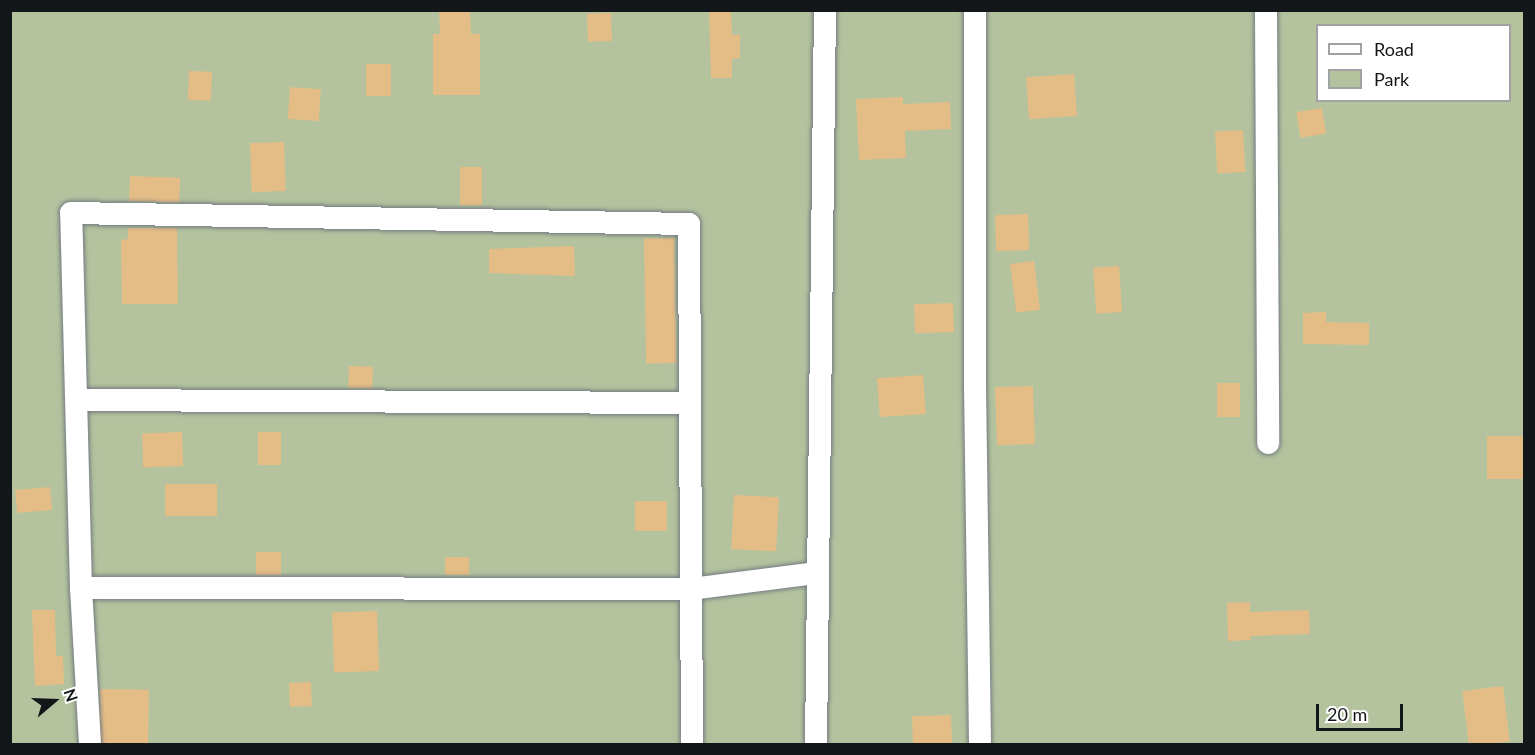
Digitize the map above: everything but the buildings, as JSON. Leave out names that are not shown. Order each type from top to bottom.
[{"type":"street","points":[[816,744],[816,573],[825,10]]},
{"type":"street","points":[[975,10],[975,385],[980,744]]},
{"type":"street","points":[[1266,10],[1268,443]]},
{"type":"street","points":[[90,744],[81,588],[71,213],[689,224],[692,744]]},
{"type":"street","points":[[76,400],[690,403]]},
{"type":"street","points":[[81,588],[691,589],[816,573]]},
{"type":"green space","points":[[11,11],[1524,11],[1524,744],[11,744]]}]
